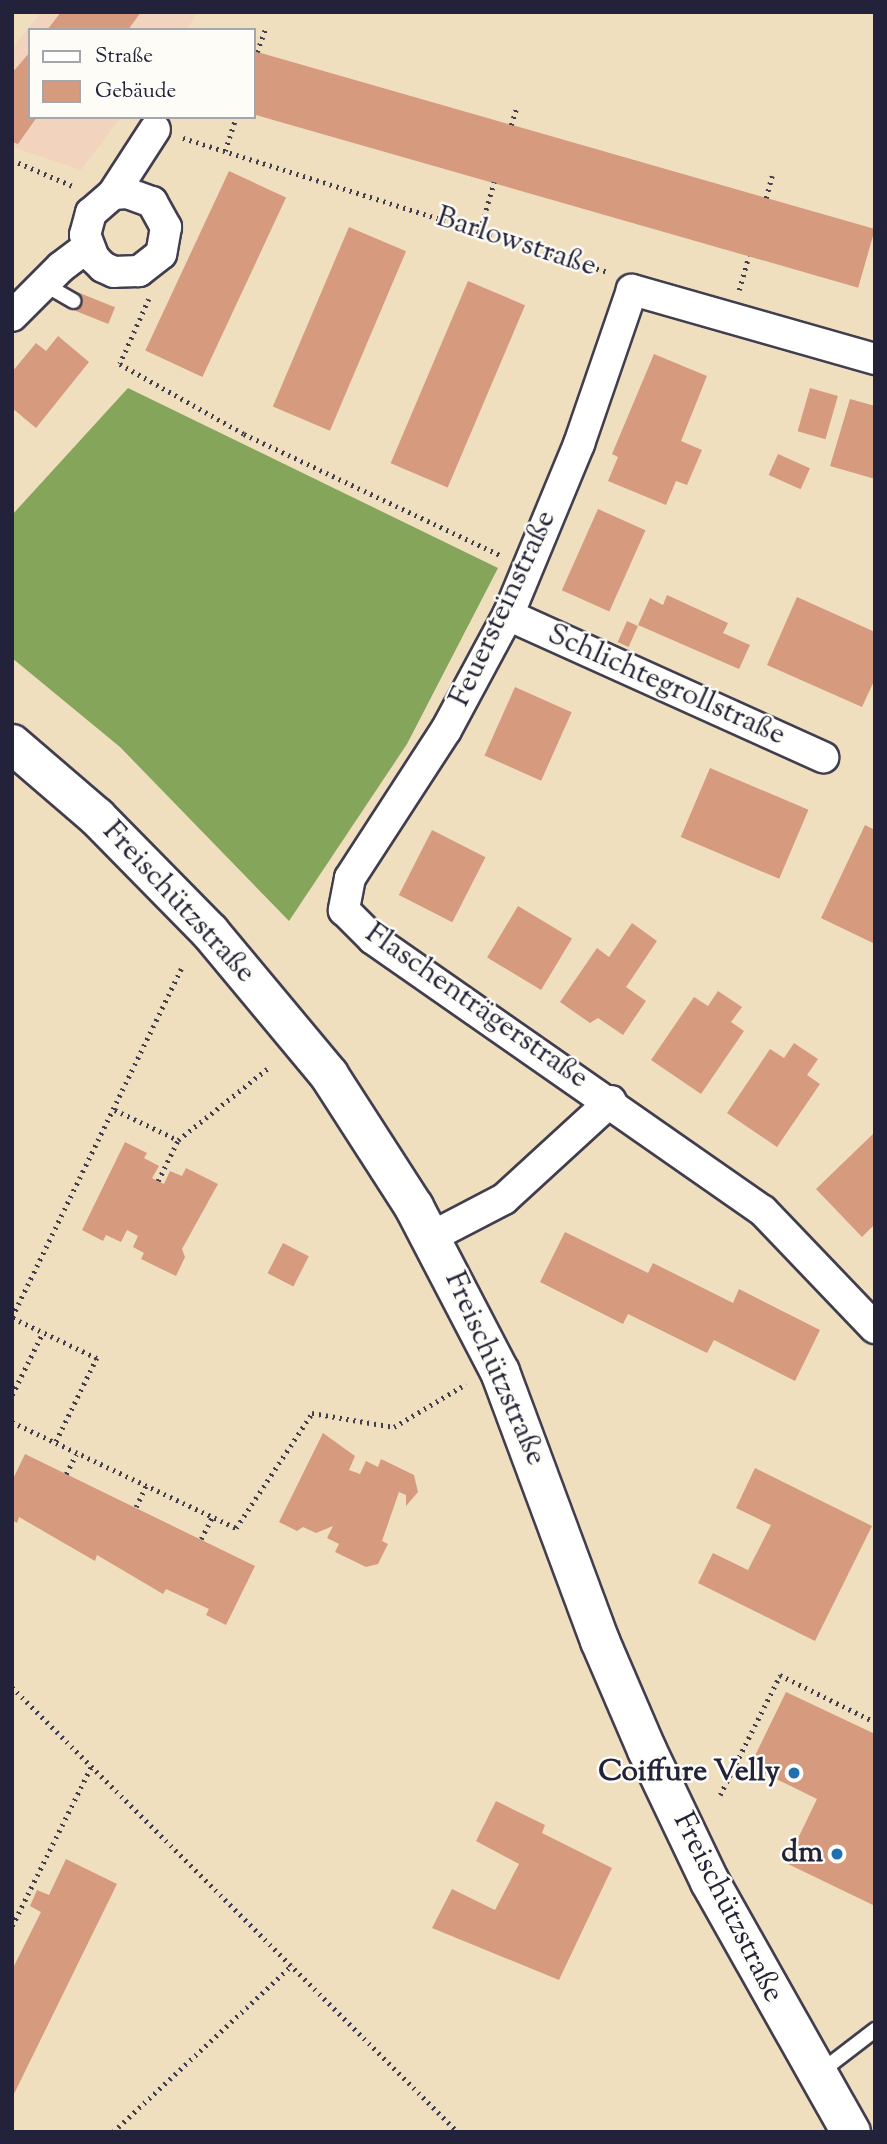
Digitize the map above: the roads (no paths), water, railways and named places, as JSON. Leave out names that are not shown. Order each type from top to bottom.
[{"type":"main road","name":"Freischützstraße","points":[[12,744],[106,825],[254,983],[329,1075],[431,1237],[500,1372],[600,1641],[647,1750],[710,1882],[850,2132]]},
{"type":"main road","name":"Freischützstraße","points":[[823,2082],[865,2132]]},
{"type":"street","points":[[106,199],[127,192],[152,202],[166,227],[160,254],[139,271],[114,272],[94,258],[88,247],[87,224],[155,129]]},
{"type":"street","points":[[12,316],[44,284],[88,247]]},
{"type":"street","name":"Barlowstraße","points":[[632,290],[875,359]]},
{"type":"street","name":"Feuersteinstraße","points":[[344,910],[351,878],[446,730],[508,615],[579,444],[632,290]]},
{"type":"street","name":"Schlichtegrollstraße","points":[[508,615],[823,757]]},
{"type":"street","name":"Flaschenträgerstraße","points":[[344,910],[373,939],[611,1101],[763,1211],[875,1328]]},
{"type":"street","name":"Flaschenträgerstraße","points":[[431,1237],[504,1199],[611,1101]]},
{"type":"lane","points":[[44,284],[74,301]]},
{"type":"lane","points":[[823,2082],[875,2030]]},
{"type":"place","name":"Coiffure Velly","points":[[794,1773]]},
{"type":"place","name":"dm","points":[[837,1854]]}]
